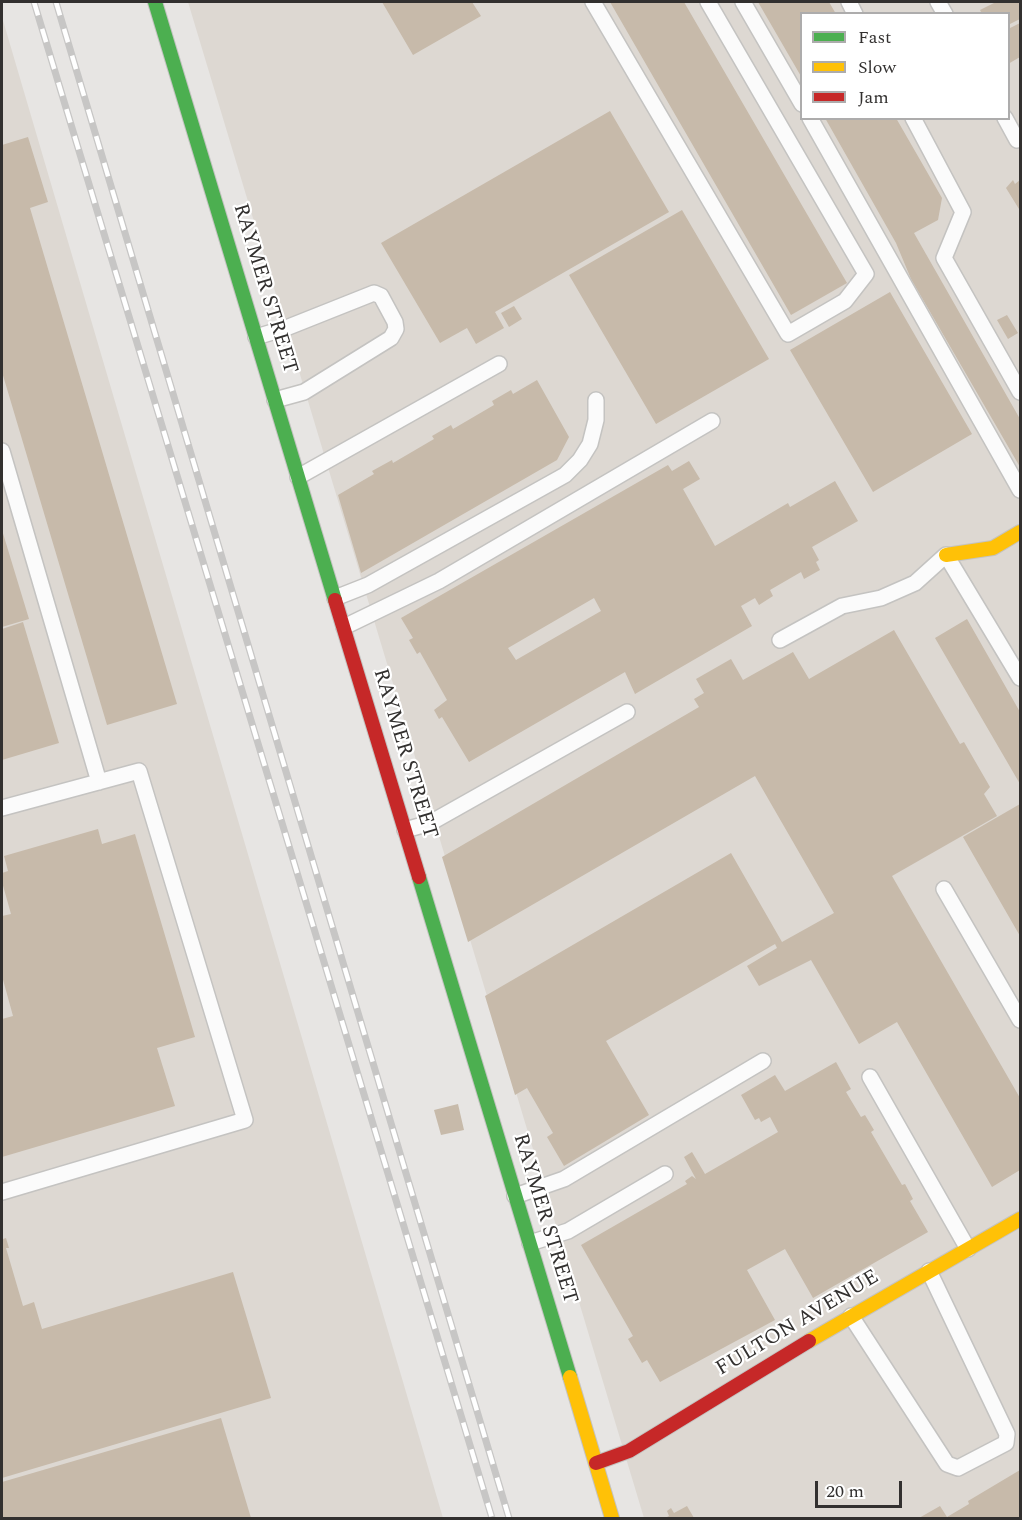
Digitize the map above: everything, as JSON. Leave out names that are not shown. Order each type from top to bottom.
[{"type":"street","name":"RAYMER STREET","points":[[155,2],[612,1518]]},
{"type":"street","points":[[946,555],[993,548],[1020,532]]},
{"type":"street","name":"FULTON AVENUE","points":[[596,1462],[629,1451],[852,1316],[1020,1219]]},
{"type":"lane","points":[[593,2],[788,334],[844,301],[866,274],[708,2]]},
{"type":"lane","points":[[743,2],[800,102]]},
{"type":"lane","points":[[811,120],[1020,490]]},
{"type":"lane","points":[[914,120],[963,212],[944,258],[1020,392]]},
{"type":"lane","points":[[1006,120],[1017,140]]},
{"type":"lane","points":[[256,337],[286,328],[374,293],[381,296],[395,322],[396,328],[391,338],[304,392],[275,400]]},
{"type":"lane","points":[[298,477],[499,364]]},
{"type":"lane","points":[[335,598],[383,577],[565,475],[580,460],[590,444],[596,420],[596,400]]},
{"type":"lane","points":[[344,627],[439,581],[712,421]]},
{"type":"lane","points":[[2,451],[99,782]]},
{"type":"lane","points":[[780,640],[842,606],[881,598],[915,583],[946,555],[1020,678]]},
{"type":"lane","points":[[405,830],[430,823],[627,712]]},
{"type":"lane","points":[[2,808],[139,771],[245,1120],[2,1192]]},
{"type":"lane","points":[[944,889],[1020,1020]]},
{"type":"lane","points":[[515,1196],[564,1179],[763,1061]]},
{"type":"lane","points":[[870,1077],[968,1249]]},
{"type":"lane","points":[[530,1243],[568,1231],[665,1174]]},
{"type":"lane","points":[[852,1316],[947,1464],[958,1467],[1006,1443],[1007,1434],[928,1271]]},
{"type":"shaded area","points":[[188,2],[1020,2],[1020,1518],[644,1518]]},
{"type":"shaded area","points":[[2,17],[443,1518],[2,1518]]},
{"type":"building","points":[[382,2],[472,2],[481,16],[413,55]]},
{"type":"building","points":[[610,2],[684,2],[847,283],[791,315]]},
{"type":"building","points":[[758,2],[829,2],[835,12],[800,12],[800,75]]},
{"type":"building","points":[[996,2],[1020,2],[1020,19],[1010,24],[1010,12],[981,12],[980,10]]},
{"type":"building","points":[[1020,23],[1020,57],[1010,63],[1010,28]]},
{"type":"building","points":[[610,111],[669,212],[495,312],[504,328],[476,344],[467,328],[440,343],[381,243]]},
{"type":"building","points":[[826,120],[897,120],[942,198],[938,220],[914,233],[1020,419],[1020,467],[911,279],[896,243]]},
{"type":"building","points":[[28,137],[48,202],[30,208],[177,704],[107,725],[2,372],[2,145]]},
{"type":"building","points":[[1013,180],[1015,184],[1020,180],[1019,209],[1006,188]]},
{"type":"building","points":[[682,210],[769,359],[656,424],[569,275]]},
{"type":"building","points":[[890,292],[972,434],[873,492],[790,350]]},
{"type":"building","points":[[514,306],[522,319],[509,327],[501,313]]},
{"type":"building","points":[[1007,315],[1018,333],[1008,339],[997,320]]},
{"type":"building","points":[[537,380],[569,437],[557,460],[361,573],[338,495],[374,474],[372,471],[392,460],[393,463],[434,439],[432,436],[451,425],[453,429],[494,405],[492,401],[511,390],[513,394]]},
{"type":"building","points":[[689,461],[700,479],[683,489],[715,546],[788,503],[790,507],[835,481],[858,521],[812,547],[819,560],[816,562],[820,570],[804,579],[801,572],[770,590],[773,596],[759,605],[755,598],[741,606],[752,626],[635,694],[625,672],[469,762],[442,717],[439,719],[434,710],[447,700],[420,652],[417,654],[409,640],[413,638],[401,618],[668,465],[672,471]],"holes":[[[594,598],[601,611],[516,660],[508,648]]]},
{"type":"building","points":[[2,530],[29,619],[2,627]]},
{"type":"building","points":[[967,619],[1020,712],[1020,784],[935,638]]},
{"type":"building","points":[[23,622],[59,743],[2,760],[2,629]]},
{"type":"building","points":[[894,630],[960,744],[964,742],[990,787],[984,794],[997,816],[892,876],[1020,1098],[1020,1170],[992,1187],[897,1022],[859,1044],[811,960],[759,986],[747,966],[777,948],[775,944],[606,1041],[649,1115],[564,1166],[547,1137],[553,1133],[527,1088],[515,1095],[485,996],[731,853],[782,942],[834,913],[755,776],[468,942],[442,857],[699,707],[694,699],[704,693],[696,679],[731,659],[743,680],[793,652],[809,679]]},
{"type":"building","points":[[1020,804],[1020,936],[963,837]]},
{"type":"building","points":[[98,829],[102,844],[135,834],[195,1037],[157,1048],[175,1106],[2,1157],[2,1019],[13,1016],[2,976],[2,916],[11,914],[2,882],[2,873],[8,871],[4,856]]},
{"type":"building","points":[[836,1062],[851,1089],[846,1092],[861,1117],[865,1115],[874,1130],[871,1132],[902,1185],[905,1184],[913,1199],[910,1201],[928,1232],[813,1298],[785,1249],[747,1270],[775,1320],[660,1382],[647,1360],[642,1363],[628,1339],[633,1336],[581,1245],[687,1184],[685,1181],[692,1176],[696,1179],[684,1157],[692,1152],[705,1174],[778,1132],[770,1117],[761,1122],[759,1118],[755,1120],[741,1095],[775,1075],[785,1091]]},
{"type":"building","points":[[458,1104],[464,1130],[441,1135],[434,1110]]},
{"type":"building","points":[[2,1234],[9,1248],[6,1248],[23,1306],[34,1302],[42,1329],[233,1272],[271,1398],[2,1478]]},
{"type":"building","points":[[221,1418],[251,1518],[2,1518],[2,1482]]},
{"type":"building","points":[[1020,1470],[1020,1518],[919,1518],[940,1506],[947,1517],[969,1504],[968,1501]]},
{"type":"building","points":[[687,1506],[694,1518],[665,1518],[669,1516],[667,1511],[671,1508],[674,1513]]},
{"type":"railway","points":[[34,2],[492,1518]]},
{"type":"railway","points":[[56,2],[509,1518]]},
{"type":"traffic: fast","points":[[155,2],[335,600]]},
{"type":"traffic: fast","points":[[419,877],[570,1377]]},
{"type":"traffic: slow","points":[[946,555],[993,548],[1020,532]]},
{"type":"traffic: slow","points":[[809,1341],[1020,1219]]},
{"type":"traffic: slow","points":[[570,1377],[612,1518]]},
{"type":"traffic: jam","points":[[335,600],[419,877]]},
{"type":"traffic: jam","points":[[596,1463],[629,1451],[809,1341]]}]
